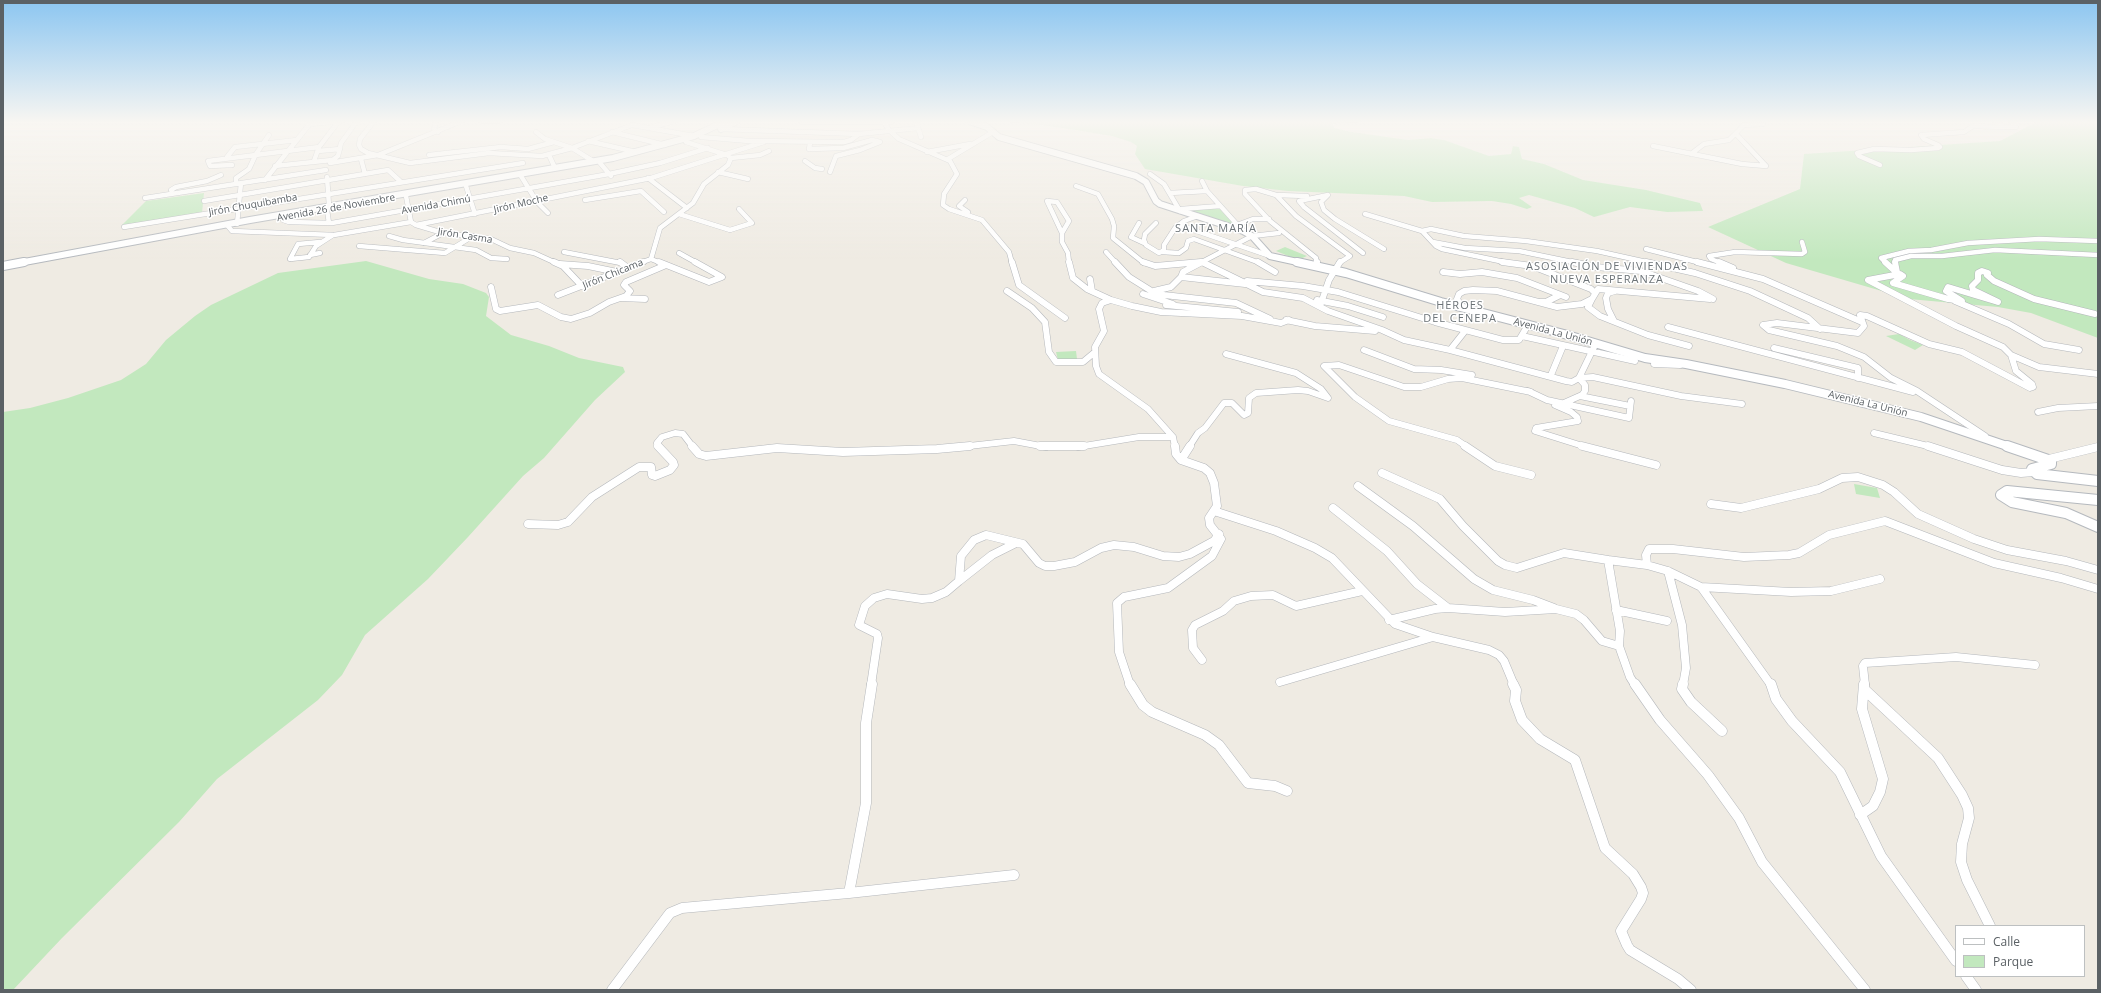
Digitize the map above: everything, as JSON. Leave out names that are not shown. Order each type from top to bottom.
[{"type":"main road","name":"Avenida 26 de Noviembre","points":[[237,224],[560,167]]},
{"type":"main road","name":"Avenida 26 de Noviembre","points":[[466,184],[567,167]]},
{"type":"main road","points":[[1106,167],[1136,176],[1146,182],[1156,201],[1243,231],[1252,236],[1260,247],[1270,256]]},
{"type":"main road","name":"Avenida 26 de Noviembre","points":[[3,266],[328,208]]},
{"type":"main road","name":"Avenida La Unión","points":[[1270,256],[1334,270],[1645,358],[1686,364],[1785,384],[1895,410],[1948,425],[2049,459]]},
{"type":"main road","points":[[2049,459],[2051,464],[2034,467],[2032,468],[2034,472],[2057,478],[2098,481]]},
{"type":"main road","points":[[2098,500],[2008,492],[2001,495],[2016,503],[2066,513],[2098,527]]},
{"type":"street","points":[[171,190],[176,187],[207,181],[221,175],[233,167]]},
{"type":"street","points":[[237,224],[240,196],[236,178],[250,167]]},
{"type":"street","points":[[265,180],[274,167]]},
{"type":"street","points":[[327,167],[326,170],[329,224]]},
{"type":"street","points":[[363,167],[365,174]]},
{"type":"street","name":"Jirón Chuquibamba","points":[[124,226],[487,167]]},
{"type":"street","points":[[602,167],[624,192]]},
{"type":"street","name":"Avenida Chimú","points":[[282,217],[283,220],[289,222],[329,224],[528,189],[640,167]]},
{"type":"street","name":"Jirón Moche","points":[[334,235],[475,214],[648,178],[687,167]]},
{"type":"street","name":"Jirón Chicama","points":[[558,295],[651,259],[660,228],[687,208],[696,198],[704,184],[726,167]]},
{"type":"street","points":[[814,167],[822,169]]},
{"type":"street","points":[[830,172],[832,167]]},
{"type":"street","points":[[955,167],[957,170],[957,174],[944,194],[943,205],[949,209],[976,217]]},
{"type":"street","points":[[149,193],[216,185],[238,184],[326,170]]},
{"type":"street","points":[[204,201],[388,170],[402,181],[414,224]]},
{"type":"street","points":[[462,171],[475,214]]},
{"type":"street","points":[[718,172],[748,179]]},
{"type":"street","points":[[1150,174],[1164,184],[1180,210],[1220,206]]},
{"type":"street","points":[[216,185],[221,175]]},
{"type":"street","points":[[521,176],[537,202],[548,213]]},
{"type":"street","points":[[648,178],[687,208]]},
{"type":"street","points":[[576,180],[586,190]]},
{"type":"street","points":[[1202,181],[1220,206],[1243,231]]},
{"type":"street","points":[[145,198],[216,185]]},
{"type":"street","points":[[1076,186],[1098,194],[1112,219],[1114,226],[1113,238],[1139,261],[1155,266],[1202,262],[1244,281],[1268,294],[1287,294],[1303,298],[1322,300],[1383,317]]},
{"type":"street","points":[[1312,197],[1276,195],[1256,189],[1245,190],[1245,194],[1269,219],[1316,258],[1317,261],[1315,266]]},
{"type":"street","points":[[585,200],[624,192],[641,191],[664,212]]},
{"type":"street","points":[[1170,193],[1208,191]]},
{"type":"street","points":[[1276,195],[1296,216],[1350,256],[1339,263],[1334,270],[1320,306]]},
{"type":"street","points":[[1363,253],[1304,207],[1299,201],[1312,197],[1328,195],[1320,202],[1324,210],[1335,219],[1384,249]]},
{"type":"street","points":[[965,200],[959,206],[982,220],[1009,252],[1020,287],[1066,318]]},
{"type":"street","points":[[1062,234],[1068,221],[1065,211],[1057,202],[1047,201],[1062,234],[1062,242],[1068,253],[1071,275],[1092,291],[1111,300],[1161,312],[1213,316],[1242,316],[1257,320],[1281,323],[1290,320]]},
{"type":"street","points":[[679,214],[730,230],[752,223],[739,209]]},
{"type":"street","points":[[1365,214],[1422,232],[1436,246],[1444,250],[1501,262],[1532,266],[1590,289],[1594,296]]},
{"type":"street","points":[[1162,252],[1170,236],[1179,225],[1198,216]]},
{"type":"street","points":[[1237,224],[1254,219],[1269,219]]},
{"type":"street","points":[[344,221],[348,233]]},
{"type":"street","points":[[1139,222],[1130,237],[1144,243],[1154,251],[1180,253],[1186,248],[1188,241],[1192,239],[1263,264],[1276,272]]},
{"type":"street","points":[[1144,243],[1145,234],[1156,223]]},
{"type":"street","name":"Jirón Casma","points":[[414,224],[443,233],[491,239],[504,246],[534,253],[560,264],[582,286]]},
{"type":"street","points":[[227,225],[232,231],[334,235]]},
{"type":"street","points":[[1179,225],[1270,256]]},
{"type":"street","points":[[1422,232],[1431,229],[1464,236],[1526,241],[1597,251],[1687,271],[1750,291],[1808,318],[1820,329]]},
{"type":"street","points":[[424,243],[443,233]]},
{"type":"street","points":[[1153,292],[1171,287],[1181,276],[1182,272],[1252,236],[1279,233]]},
{"type":"street","points":[[320,254],[290,259],[298,244],[320,242],[334,235]]},
{"type":"street","points":[[389,236],[424,243],[476,250],[491,258],[507,259]]},
{"type":"street","points":[[359,246],[442,253],[456,247],[473,236]]},
{"type":"street","points":[[2079,350],[2044,344],[2010,324],[1953,300],[1895,283],[1894,281],[1903,276],[1881,260],[1881,258],[1909,251],[1930,250],[1968,243],[2039,239],[2098,242]]},
{"type":"street","points":[[309,256],[320,242]]},
{"type":"street","points":[[1433,242],[1465,248],[1519,251],[1596,267],[1641,271],[1698,291],[1713,299],[1598,289],[1588,306],[1589,309],[1614,322],[1648,335],[1689,346]]},
{"type":"street","points":[[1802,242],[1805,252],[1802,254],[1735,252],[1708,256],[1711,259],[1763,279],[1862,322]]},
{"type":"street","points":[[1646,250],[1763,279]]},
{"type":"street","points":[[1897,273],[1894,262],[1902,258],[1912,256],[1953,255],[1974,251],[2098,255]]},
{"type":"street","points":[[564,252],[620,262],[628,268]]},
{"type":"street","points":[[1106,252],[1129,277],[1153,292],[1164,295],[1236,303],[1250,308],[1272,320],[1290,320],[1314,326],[1365,329],[1389,334],[1422,346],[1450,350],[1558,380],[1572,382],[1579,378],[1593,377],[1681,396],[1742,404]]},
{"type":"street","points":[[651,259],[709,282],[722,277],[679,253]]},
{"type":"street","points":[[560,264],[588,266],[617,272]]},
{"type":"street","points":[[621,298],[630,291],[624,285],[626,282],[666,265]]},
{"type":"street","points":[[1953,300],[1962,301],[1946,291],[1948,287],[1998,302],[1973,290],[1972,286],[1978,280],[1978,273],[1982,271],[1988,273],[1987,275],[2006,287],[2034,299],[2095,314]]},
{"type":"street","points":[[1443,272],[1460,274],[1485,272],[1523,280],[1563,296],[1546,302],[1539,302]]},
{"type":"street","points":[[1897,273],[1868,280],[1956,326],[1995,343],[2011,354],[2039,367],[2098,374]]},
{"type":"street","points":[[1260,282],[1261,274]]},
{"type":"street","points":[[1181,276],[1250,284]]},
{"type":"street","points":[[1090,279],[1092,291]]},
{"type":"street","points":[[1244,281],[1338,292],[1465,331],[1509,341],[1519,340],[1528,325]]},
{"type":"street","points":[[491,287],[496,309],[500,311],[538,305],[564,318],[578,317],[613,300],[621,298],[645,299]]},
{"type":"street","points":[[1462,307],[1458,298],[1459,294],[1464,291],[1473,290],[1497,291],[1564,307],[1582,304],[1594,296]]},
{"type":"street","points":[[1614,322],[1608,309],[1606,298],[1608,293],[1615,291]]},
{"type":"street","points":[[1007,292],[1032,308],[1045,322],[1049,352],[1056,362],[1083,362],[1095,352]]},
{"type":"street","points":[[1143,294],[1180,306]]},
{"type":"street","points":[[1303,298],[1389,334]]},
{"type":"street","points":[[1111,300],[1102,303],[1099,309],[1104,331],[1095,347],[1098,374],[1148,409],[1174,437],[1176,454],[1181,460],[1204,468],[1210,472],[1213,478],[1217,506],[1210,518],[1210,525],[1219,534],[1221,539],[1220,546],[1212,556],[1168,588],[1124,597],[1117,603],[1119,621],[1117,637],[1119,652],[1131,688],[1144,705],[1152,712],[1205,735],[1219,745],[1248,783],[1275,786],[1287,791]]},
{"type":"street","points":[[1166,305],[1243,313],[1257,320]]},
{"type":"street","points":[[1996,442],[1960,421],[1921,394],[1891,378],[1875,364],[1864,357],[1837,346],[1769,330],[1763,325],[1777,323],[1858,333],[1864,326],[1860,316],[1867,316],[1929,344],[1962,352],[2022,385],[2033,387],[2016,371],[2011,354]]},
{"type":"street","points":[[1668,327],[1890,388],[1921,394]]},
{"type":"street","points":[[1450,350],[1465,331]]},
{"type":"street","points":[[1522,336],[1635,361]]},
{"type":"street","points":[[1579,378],[1596,343]]},
{"type":"street","points":[[1551,375],[1564,346]]},
{"type":"street","points":[[1774,348],[1858,368],[1858,378]]},
{"type":"street","points":[[1364,350],[1414,369],[1441,370],[1476,376],[1509,384],[1531,392],[1571,412],[1577,417],[1578,421],[1556,426],[1536,428],[1537,432],[1656,465]]},
{"type":"street","points":[[1181,460],[1198,433],[1205,428],[1224,403],[1232,403],[1244,414],[1248,413],[1249,398],[1256,393],[1298,390],[1308,391],[1328,398],[1321,389],[1296,373],[1226,354]]},
{"type":"street","points":[[1531,392],[1484,381],[1462,378],[1448,379],[1421,387],[1404,387],[1339,365],[1332,364],[1324,366],[1325,369],[1347,386],[1355,397],[1390,421],[1457,440],[1495,466],[1531,475]]},
{"type":"street","points":[[1654,364],[1676,366],[1686,364]]},
{"type":"street","points":[[1564,403],[1580,396],[1585,391],[1585,385],[1579,378]]},
{"type":"street","points":[[1546,400],[1630,418],[1630,403],[1580,396]]},
{"type":"street","points":[[2038,412],[2058,408],[2098,406]]},
{"type":"street","points":[[528,524],[558,525],[568,522],[592,497],[639,467],[651,467],[652,475],[655,476],[670,470],[674,465],[673,462],[657,443],[662,438],[675,433],[683,434],[699,454],[706,456],[777,448],[843,452],[936,449],[1014,441],[1048,447],[1075,448],[1139,437],[1174,437]]},
{"type":"street","points":[[1874,434],[1930,446],[2002,470],[2021,473],[2034,472]]},
{"type":"street","points":[[2049,459],[2098,447]]},
{"type":"street","points":[[1382,473],[1440,499],[1463,526],[1498,561],[1516,568],[1564,554],[1646,565],[1668,571],[1701,587],[1791,592],[1831,591],[1880,580]]},
{"type":"street","points":[[1711,504],[1741,508],[1819,490],[1842,478],[1858,477],[1882,485],[1918,514],[1974,539],[2007,550],[2066,561],[2098,570]]},
{"type":"street","points":[[1358,486],[1413,526],[1474,579],[1493,590],[1544,603],[1556,609],[1576,614],[1584,620],[1602,641],[1619,646]]},
{"type":"street","points":[[1333,508],[1387,551],[1417,584],[1448,608]]},
{"type":"street","points":[[1214,511],[1276,531],[1315,548],[1332,558],[1389,620],[1404,628],[1433,637],[1489,650],[1495,652],[1504,660],[1516,690],[1515,701],[1522,720],[1540,739],[1575,760],[1600,837],[1606,848],[1633,874],[1641,887],[1643,893],[1641,899],[1621,931],[1627,945],[1630,950],[1678,979],[1691,990]]},
{"type":"street","points":[[1646,565],[1646,555],[1649,549],[1673,549],[1744,557],[1789,555],[1799,553],[1829,535],[1885,521],[1904,527],[1994,563],[2061,578],[2098,589]]},
{"type":"street","points":[[959,581],[961,556],[974,540],[986,535],[1016,543],[1028,548],[1039,563],[1045,566],[1054,566],[1075,562],[1101,548],[1114,545],[1134,547],[1163,556],[1179,557],[1190,554],[1214,541],[1219,534]]},
{"type":"street","points":[[849,893],[866,803],[866,723],[878,638],[877,634],[859,625],[865,606],[879,595],[898,595],[922,599],[932,598],[946,592],[992,555],[1016,543]]},
{"type":"street","points":[[1608,560],[1620,631],[1619,646],[1630,677],[1660,720],[1708,775],[1739,818],[1762,862],[1865,990]]},
{"type":"street","points":[[1668,571],[1682,625],[1686,668],[1682,689],[1691,702],[1722,731]]},
{"type":"street","points":[[1701,587],[1758,664],[1770,684],[1776,699],[1792,721],[1840,772],[1881,856],[1955,960]]},
{"type":"street","points":[[1202,660],[1193,648],[1192,630],[1195,625],[1223,611],[1234,601],[1251,596],[1273,595],[1291,605],[1296,606],[1362,591]]},
{"type":"street","points":[[1389,620],[1435,608],[1505,612],[1556,609]]},
{"type":"street","points":[[1616,610],[1667,621]]},
{"type":"street","points":[[1280,682],[1433,637]]},
{"type":"street","points":[[1860,815],[1873,806],[1880,792],[1883,778],[1862,709],[1865,690],[1863,666],[1865,663],[1956,657],[2035,665]]},
{"type":"street","points":[[1865,690],[1938,758],[1962,795],[1968,808],[1969,818],[1962,844],[1961,862],[1967,880],[1985,913],[1990,925]]},
{"type":"street","points":[[612,990],[670,912],[682,908],[1014,876]]},
{"type":"street","points":[[1967,977],[1976,990]]},
{"type":"green space","points":[[1144,167],[1552,167],[1583,180],[1646,190],[1700,203],[1703,211],[1667,212],[1630,207],[1594,217],[1575,208],[1529,195],[1519,198],[1532,207],[1527,209],[1511,204],[1492,201],[1432,202],[1404,196],[1288,191],[1243,186],[1145,169]]},
{"type":"green space","points":[[1802,167],[2098,167],[2098,338],[2031,313],[1998,307],[1909,299],[1786,263],[1708,227],[1800,189]]},
{"type":"green space","points":[[204,193],[202,213],[122,225],[146,201]]},
{"type":"green space","points":[[1219,208],[1235,226],[1186,210]]},
{"type":"green space","points":[[1285,247],[1307,256],[1298,260],[1276,251]]},
{"type":"green space","points":[[366,261],[429,279],[463,284],[486,293],[489,297],[486,316],[511,335],[549,346],[579,358],[623,367],[625,372],[595,400],[544,458],[523,476],[428,579],[365,635],[342,675],[318,700],[217,779],[179,822],[62,938],[13,990],[3,990],[3,412],[30,408],[68,398],[121,380],[146,364],[166,340],[211,305],[278,273]]},
{"type":"green space","points":[[1899,334],[1923,345],[1915,350],[1886,336]]},
{"type":"green space","points":[[1076,351],[1077,359],[1058,360],[1056,352]]},
{"type":"green space","points":[[1854,484],[1877,488],[1880,498],[1856,494]]},
{"type":"district","name":"SANTA MARÍA","points":[[1216,229]]},
{"type":"district","name":"ASOSIACIÓN DE VIVIENDAS NUEVA ESPERANZA","points":[[1607,273]]},
{"type":"district","name":"HÉROES DEL CENEPA","points":[[1460,312]]}]
